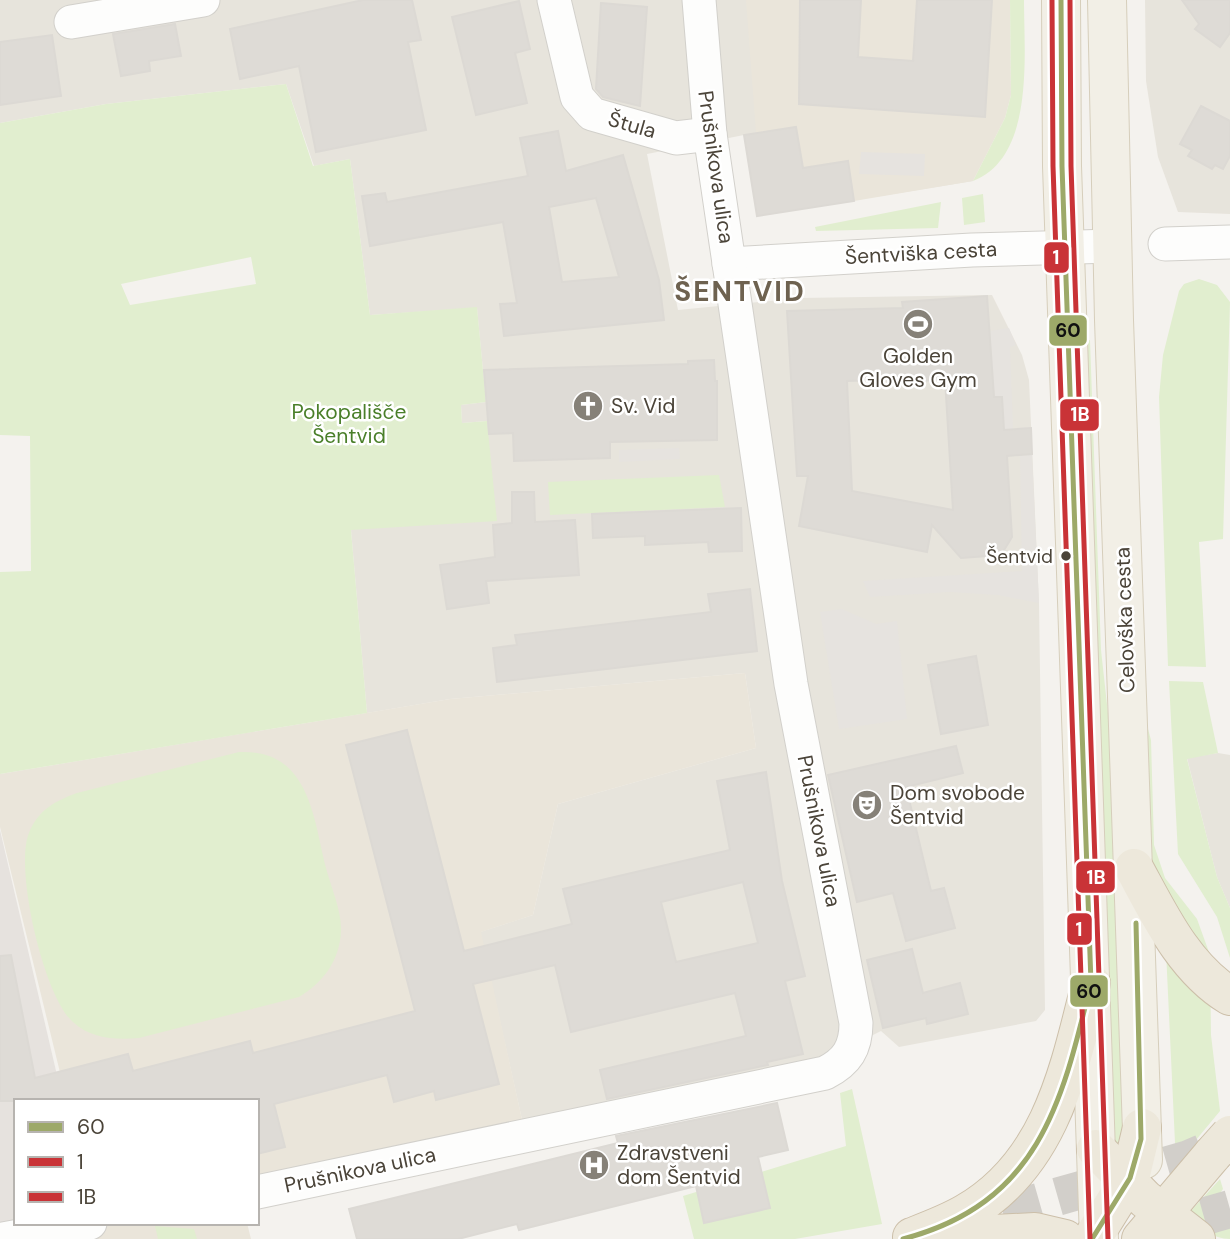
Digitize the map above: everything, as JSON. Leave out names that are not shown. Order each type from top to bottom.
[{"type":"highway","points":[[1134,868],[1164,923],[1202,975],[1222,991]]},
{"type":"highway","points":[[907,1238],[979,1205],[1011,1175],[1036,1144],[1064,1090],[1091,983]]},
{"type":"highway","points":[[1142,1128],[1137,1159],[1144,1217]]},
{"type":"highway","points":[[907,1238],[1035,1232],[1089,1237],[1144,1217],[1222,1144]]},
{"type":"highway","points":[[1096,1150],[1144,1217],[1196,1239]]},
{"type":"main road","points":[[1060,0],[1065,247],[1096,1150],[1089,1237]]},
{"type":"main road","name":"Celovška cesta","points":[[1107,0],[1142,1128]]},
{"type":"street","points":[[72,22],[203,0]]},
{"type":"street","name":"Štula","points":[[554,0],[577,97],[592,114],[676,138],[710,134]]},
{"type":"street","name":"Prušnikova ulica","points":[[259,1192],[825,1073],[842,1063],[852,1051],[856,1023],[791,684],[710,134],[699,0]]},
{"type":"street","points":[[1165,244],[1230,242]]},
{"type":"street","name":"Šentviška cesta","points":[[729,264],[1113,246]]},
{"type":"street","points":[[3,1239],[79,1225]]},
{"type":"shaded area","points":[[0,0],[1010,0],[973,181],[757,216],[744,135],[647,154],[678,310],[800,298],[992,295],[1022,355],[1029,380],[1039,603],[1045,1010],[1036,1021],[899,1047],[881,1031],[835,1054],[523,1124],[480,932],[533,915],[558,804],[756,748],[745,673],[450,699],[367,713],[351,530],[487,421],[462,423],[461,405],[486,402],[477,308],[370,315],[350,159],[314,166],[286,84],[106,104],[0,123]]},
{"type":"shaded area","points":[[746,0],[1010,0],[1011,95],[1005,118],[973,181],[854,201],[848,162],[803,168],[756,133]]},
{"type":"shaded area","points":[[1145,0],[1230,0],[1230,214],[1178,212],[1158,157],[1146,81]]},
{"type":"shaded area","points":[[861,152],[925,154],[924,176],[859,174]]},
{"type":"shaded area","points":[[1009,328],[1016,345],[1010,347],[1013,429],[996,431],[989,331]]},
{"type":"shaded area","points":[[679,448],[680,459],[619,462],[619,450]]},
{"type":"shaded area","points":[[1032,454],[1039,603],[998,595],[950,592],[870,597],[863,581],[1022,571],[1020,455]]},
{"type":"shaded area","points":[[842,609],[876,624],[897,621],[907,719],[839,729],[820,612]]},
{"type":"shaded area","points":[[745,673],[756,748],[558,804],[533,915],[481,932],[523,1124],[259,1180],[259,1099],[67,1099],[0,827],[0,774],[450,699]]},
{"type":"shaded area","points":[[1218,753],[1230,755],[1230,908],[1217,877],[1187,758]]},
{"type":"shaded area","points":[[0,830],[63,1099],[14,1099],[14,1225],[92,1225],[95,1239],[0,1239]]},
{"type":"shaded area","points":[[96,1225],[248,1225],[251,1239],[98,1239]]},
{"type":"green space","points":[[1010,0],[1024,0],[1022,102],[1007,150],[993,169],[973,181],[1005,118],[1011,95]]},
{"type":"green space","name":"Pokopališče Šentvid","points":[[286,84],[313,166],[350,159],[370,315],[477,307],[486,402],[461,405],[462,423],[487,421],[497,521],[351,530],[367,713],[0,774],[0,572],[31,571],[30,436],[0,435],[0,123],[106,104]],"holes":[[[251,257],[256,284],[130,305],[121,284]]]},
{"type":"green space","points":[[983,194],[985,222],[964,225],[962,198]]},
{"type":"green space","points":[[941,202],[938,228],[816,231],[815,227]]},
{"type":"green space","points":[[1199,279],[1217,285],[1230,302],[1223,539],[1199,542],[1206,667],[1168,666],[1159,397],[1163,355],[1179,291],[1184,284]]},
{"type":"green space","points":[[1085,340],[1090,340],[1101,650],[1113,759],[1123,1135],[1116,1163]]},
{"type":"green space","points":[[719,475],[725,507],[550,515],[548,482]]},
{"type":"green space","points":[[1169,681],[1203,682],[1218,753],[1187,759],[1217,877],[1230,908],[1230,958],[1217,917],[1178,854]]},
{"type":"green space","points":[[1145,718],[1151,740],[1154,845],[1165,878],[1197,919],[1210,955],[1211,1035],[1220,1111],[1176,1164],[1166,951],[1150,859]]},
{"type":"green space","points":[[239,752],[262,754],[280,762],[294,774],[304,789],[340,916],[340,942],[329,970],[316,985],[299,997],[139,1038],[113,1038],[80,1028],[62,1008],[52,987],[34,931],[25,874],[25,850],[29,833],[37,818],[48,807],[77,793]]},
{"type":"green space","points":[[852,1089],[882,1224],[795,1239],[694,1239],[683,1196],[846,1146],[840,1093]]},
{"type":"green space","points":[[1220,1179],[1223,1189],[1214,1201],[1213,1211],[1230,1228],[1230,1239],[1207,1231],[1190,1212]]},
{"type":"green space","points":[[155,1226],[194,1229],[197,1239],[158,1239]]},
{"type":"building","points":[[363,0],[412,0],[421,40],[408,42],[426,130],[316,152],[299,66],[240,79],[230,29]]},
{"type":"building","points":[[800,0],[861,0],[858,57],[913,61],[917,0],[992,0],[985,117],[799,104]]},
{"type":"building","points":[[1182,0],[1230,0],[1230,33],[1220,47],[1195,29],[1199,24]]},
{"type":"building","points":[[519,1],[530,49],[515,53],[527,103],[476,115],[452,17]]},
{"type":"building","points":[[601,3],[647,7],[640,106],[603,97],[596,89]]},
{"type":"building","points":[[175,24],[181,56],[149,61],[150,71],[121,76],[113,34]]},
{"type":"building","points":[[52,35],[61,96],[0,105],[0,42]]},
{"type":"building","points":[[1201,106],[1230,121],[1230,156],[1223,169],[1215,165],[1212,169],[1188,156],[1192,150],[1180,144]]},
{"type":"building","points":[[796,127],[803,168],[848,161],[854,201],[757,216],[744,135]]},
{"type":"building","points":[[558,131],[566,171],[623,155],[659,280],[664,320],[504,336],[500,304],[517,303],[503,222],[370,246],[362,196],[385,193],[387,202],[528,176],[520,138]],"holes":[[[596,198],[619,277],[562,282],[549,207]]]},
{"type":"building","points":[[987,296],[994,397],[1002,397],[1004,430],[1031,428],[1032,454],[1007,456],[1012,537],[1001,555],[961,558],[932,525],[927,552],[799,526],[808,476],[797,476],[787,311],[903,308],[902,302]],"holes":[[[909,379],[909,382],[945,379],[953,510],[852,491],[847,381]]]},
{"type":"building","name":"Sv. Vid","points":[[714,360],[717,381],[717,440],[610,442],[610,458],[514,461],[513,433],[489,434],[484,370],[688,364],[688,361]]},
{"type":"building","points":[[512,492],[534,492],[535,522],[575,520],[579,575],[486,581],[489,603],[447,609],[440,565],[495,557],[493,525],[512,523]]},
{"type":"building","points":[[741,508],[742,551],[709,552],[708,542],[645,545],[645,536],[593,538],[592,514]]},
{"type":"building","points":[[750,589],[757,651],[497,682],[493,648],[517,645],[515,635],[711,612],[708,594]]},
{"type":"building","points":[[976,656],[988,725],[941,734],[928,665]]},
{"type":"building","points":[[407,730],[464,951],[572,924],[563,889],[730,850],[717,781],[766,772],[782,881],[805,976],[785,981],[803,1054],[767,1062],[768,1065],[607,1099],[600,1070],[746,1036],[735,993],[571,1032],[555,965],[473,984],[499,1084],[436,1100],[434,1091],[394,1102],[387,1075],[274,1104],[285,1147],[259,1154],[259,1099],[0,1101],[0,956],[11,955],[35,1078],[128,1054],[133,1071],[250,1041],[253,1053],[415,1011],[346,745]],"holes":[[[743,882],[758,943],[676,962],[661,902]]]},
{"type":"building","points":[[956,746],[963,773],[906,787],[931,891],[944,888],[955,928],[906,941],[893,893],[857,902],[828,775]]},
{"type":"building","points":[[912,949],[923,993],[960,983],[968,1014],[927,1024],[926,1018],[883,1028],[867,960]]},
{"type":"building","name":"Zdravstveni dom Šentvid","points":[[777,1103],[788,1150],[758,1157],[770,1208],[704,1223],[696,1186],[519,1230],[517,1224],[458,1239],[357,1239],[349,1209],[618,1143],[616,1136]]},
{"type":"tunnel","points":[[948,1228],[1189,1159],[1230,1141]]},
{"type":"tunnel","points":[[1149,1232],[1230,1209]]},
{"type":"transit line","name":"1","points":[[1052,0],[1053,166],[1090,1239]]},
{"type":"transit line","name":"60","points":[[903,1239],[949,1223],[986,1201],[1015,1174],[1037,1142],[1055,1107],[1069,1069],[1091,983],[1062,166],[1061,0]]},
{"type":"transit line","name":"1B","points":[[1070,0],[1071,166],[1108,1239]]},
{"type":"transit line","name":"60","points":[[1092,1239],[1130,1178],[1141,1139],[1136,923]]},
{"type":"place","name":"Golden Gloves Gym","points":[[918,324]]},
{"type":"place","name":"Sv. Vid","points":[[588,406]]},
{"type":"place","name":"Šentvid","points":[[1066,556]]},
{"type":"place","name":"Dom svobode Šentvid","points":[[867,805]]},
{"type":"place","name":"Zdravstveni dom Šentvid","points":[[594,1165]]},
{"type":"district","name":"ŠENTVID","points":[[740,291]]}]
